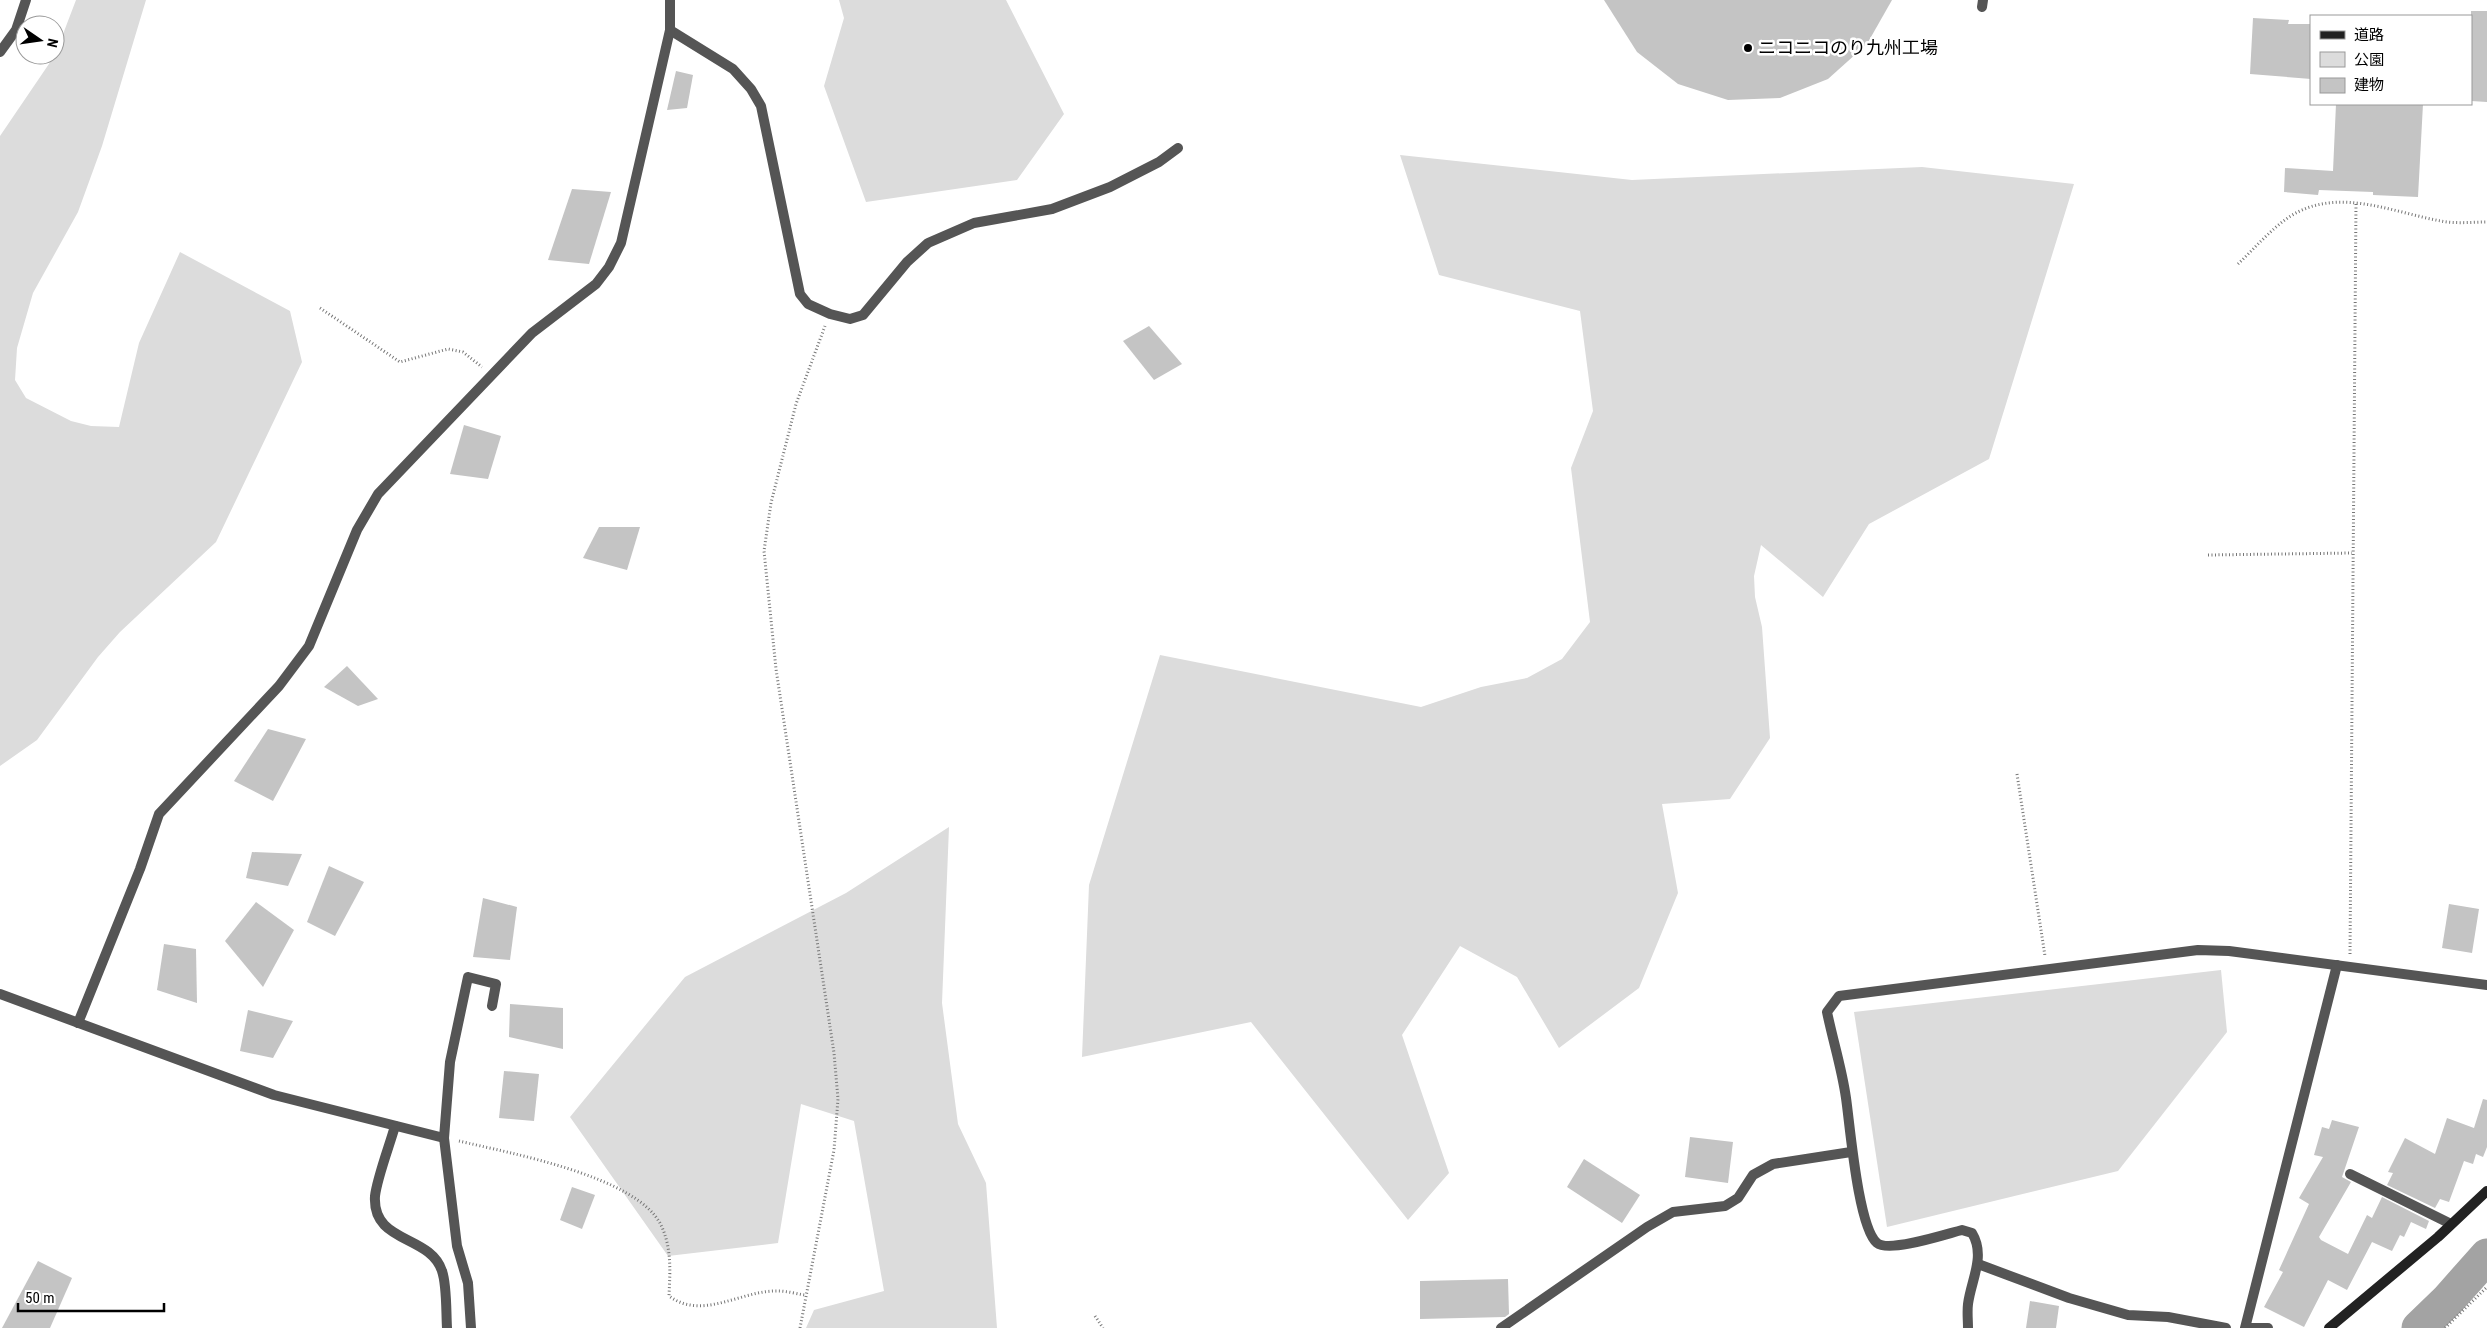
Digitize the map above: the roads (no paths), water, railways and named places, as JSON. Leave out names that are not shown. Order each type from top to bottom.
[{"type":"street","points":[[0,52],[16,30],[26,0]]},
{"type":"street","points":[[78,1023],[140,869],[159,814],[279,686],[309,646],[357,530],[378,494],[532,334],[596,284],[609,267],[620,242],[625,224],[670,30],[670,0]]},
{"type":"street","points":[[670,30],[733,69],[751,89],[761,106],[768,135],[800,294],[808,304],[830,314],[850,319],[863,315],[907,262],[928,243],[953,230],[974,223],[1052,209],[1110,187],[1160,162],[1178,148]]},
{"type":"street","points":[[1968,1328],[1968,1304],[1978,1264],[1978,1242],[1972,1233],[1962,1230],[1890,1247],[1877,1243],[1868,1230],[1851,1152],[1846,1097],[1827,1012],[1840,996],[2198,950],[2229,951],[2487,984]]},
{"type":"street","points":[[2268,1328],[2245,1328],[2337,965]]},
{"type":"street","points":[[471,1328],[468,1284],[457,1246],[444,1138],[450,1062],[468,977],[496,984],[492,1006]]},
{"type":"street","points":[[0,994],[274,1095],[444,1138]]},
{"type":"street","points":[[395,1126],[375,1196],[380,1222],[394,1234],[432,1252],[442,1271],[447,1328]]},
{"type":"street","points":[[1501,1328],[1647,1227],[1673,1212],[1725,1206],[1738,1198],[1754,1174],[1773,1164],[1851,1152]]},
{"type":"street","points":[[2350,1174],[2451,1224]]},
{"type":"street","points":[[2329,1328],[2487,1191]]},
{"type":"street","points":[[1978,1264],[2069,1298],[2128,1315],[2168,1317],[2226,1328]]},
{"type":"waterway","points":[[2419,1328],[2448,1300],[2487,1256]]},
{"type":"place","name":"ニコニコのり九州工場","points":[[1748,48]]}]
